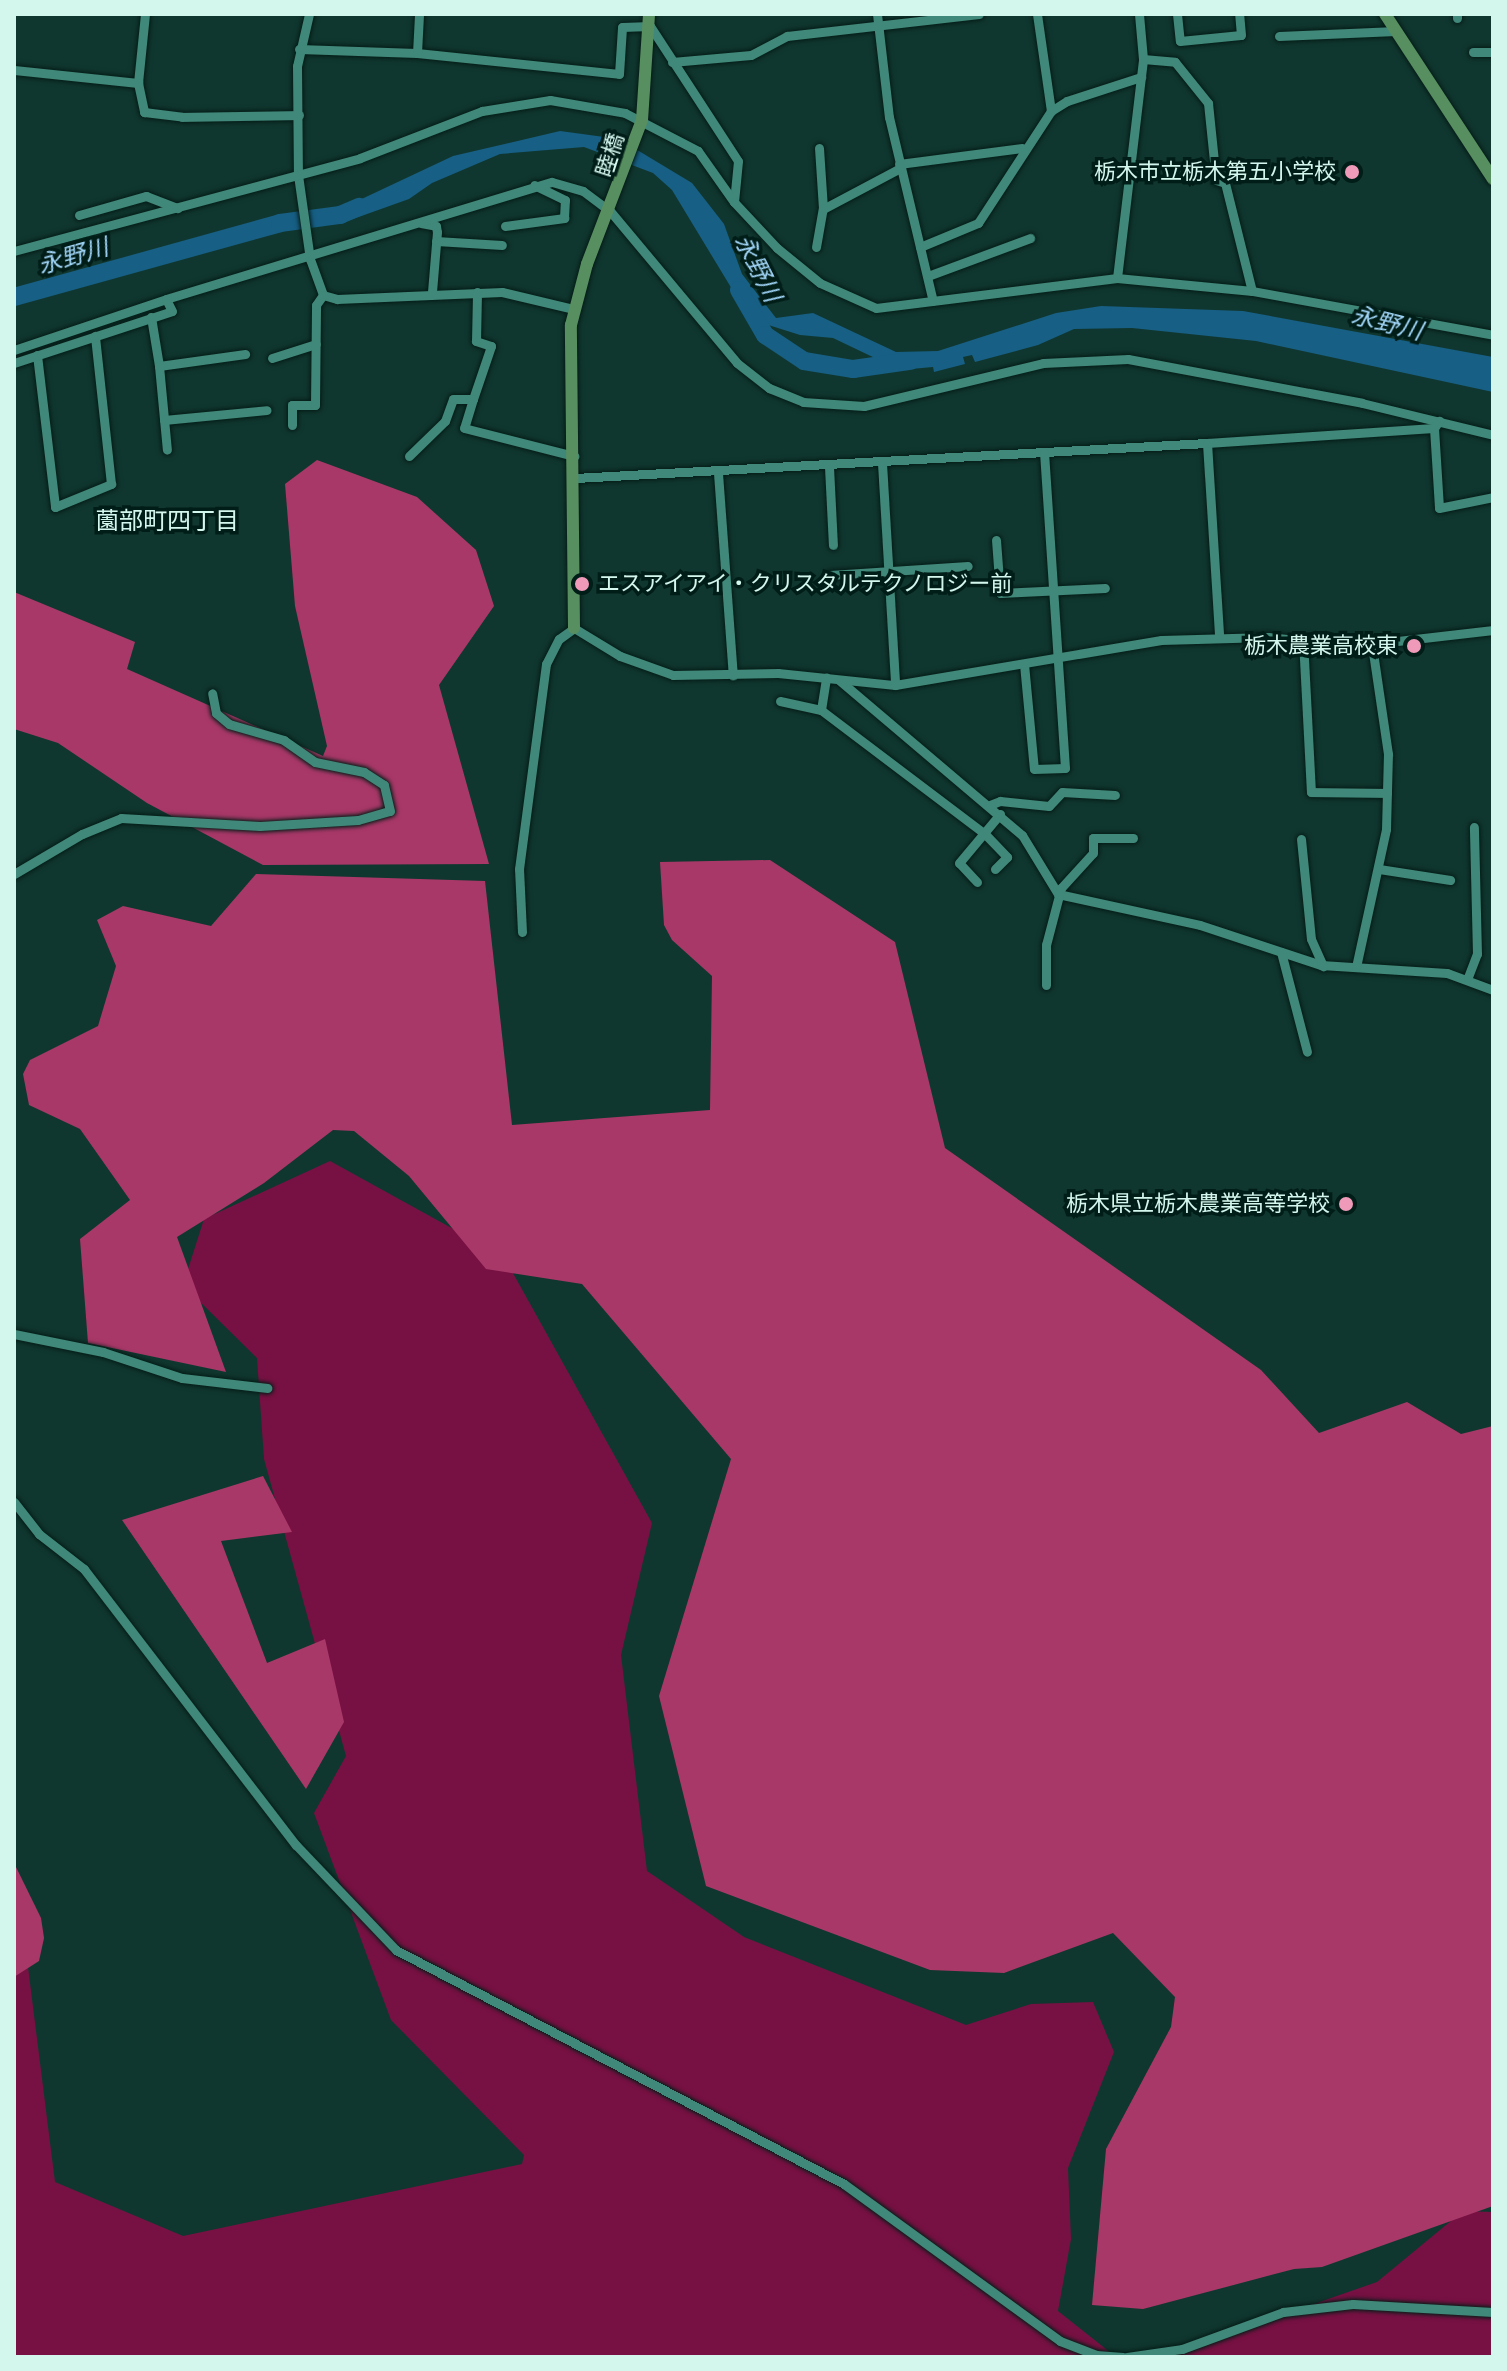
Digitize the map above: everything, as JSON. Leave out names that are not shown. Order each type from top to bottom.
[{"type":"street","points":[[145,14],[138,83],[144,112],[155,116],[299,115]]},
{"type":"street","points":[[309,14],[299,49],[299,179],[310,259],[323,295]]},
{"type":"street","points":[[417,53],[419,14]]},
{"type":"street","points":[[877,14],[900,166],[933,301]]},
{"type":"street","points":[[672,62],[751,55],[787,36],[877,29],[979,14]]},
{"type":"street","points":[[1037,14],[1051,111]]},
{"type":"street","points":[[1117,278],[1143,59],[1139,14]]},
{"type":"street","points":[[1177,14],[1180,41],[1241,35],[1239,14]]},
{"type":"street","points":[[1385,14],[1493,179]]},
{"type":"street","points":[[299,49],[417,53],[619,74],[622,27],[649,20],[672,62],[738,161],[734,202]]},
{"type":"street","name":"睦橋","points":[[574,628],[575,478],[570,369],[574,309],[641,124],[649,20]]},
{"type":"street","points":[[1279,36],[1396,31]]},
{"type":"street","points":[[1473,52],[1493,52]]},
{"type":"street","points":[[1143,59],[1175,62],[1208,103],[1216,180],[1225,183],[1252,291]]},
{"type":"street","points":[[14,70],[138,83]]},
{"type":"street","points":[[920,247],[978,223],[1022,148],[1051,111],[1067,101],[1141,77]]},
{"type":"street","points":[[14,251],[299,179],[444,123],[519,104],[581,103],[641,124],[698,151],[734,202],[794,262],[846,298],[886,309],[1117,278],[1252,291],[1493,335]]},
{"type":"street","points":[[816,247],[823,209],[819,148]]},
{"type":"street","points":[[823,209],[900,166],[1022,148]]},
{"type":"street","points":[[14,350],[166,299],[310,259],[532,185],[552,182],[583,191],[610,211],[737,363],[769,388],[803,402],[864,406],[1043,363],[1128,359],[1493,435]]},
{"type":"street","points":[[505,226],[564,218],[565,200],[532,185]]},
{"type":"street","points":[[79,215],[146,196],[178,208]]},
{"type":"street","points":[[418,223],[436,226],[432,291]]},
{"type":"street","points":[[928,276],[1030,238]]},
{"type":"street","points":[[436,241],[502,245]]},
{"type":"street","points":[[323,295],[337,299],[432,291],[522,294],[574,309]]},
{"type":"street","points":[[477,292],[476,341],[491,346],[464,428],[574,456]]},
{"type":"street","points":[[292,425],[292,405],[315,405],[316,305],[323,295]]},
{"type":"street","points":[[14,363],[172,311],[166,299]]},
{"type":"street","points":[[151,317],[167,450]]},
{"type":"street","points":[[37,355],[55,507],[111,484],[95,336]]},
{"type":"street","points":[[272,358],[316,344]]},
{"type":"street","points":[[159,366],[245,354]]},
{"type":"street","points":[[409,456],[445,421],[453,399],[473,399]]},
{"type":"street","points":[[164,420],[267,410]]},
{"type":"street","points":[[575,478],[829,467],[1207,443],[1436,424]]},
{"type":"street","points":[[1436,424],[1439,508],[1493,497]]},
{"type":"street","points":[[1207,443],[1219,636]]},
{"type":"street","points":[[1024,664],[1034,769],[1065,768],[1044,453]]},
{"type":"street","points":[[882,463],[895,685]]},
{"type":"street","points":[[829,467],[833,545]]},
{"type":"street","points":[[718,473],[733,675]]},
{"type":"street","points":[[996,540],[1000,593],[1105,588]]},
{"type":"street","points":[[830,575],[968,566]]},
{"type":"street","points":[[522,932],[519,869],[546,664],[559,639],[574,628],[649,669],[686,677],[826,677],[895,685],[1161,640],[1219,636],[1372,646],[1493,630]]},
{"type":"street","points":[[1303,640],[1311,792],[1387,793]]},
{"type":"street","points":[[1356,967],[1379,869],[1387,793],[1388,754],[1372,646]]},
{"type":"street","points":[[821,710],[826,677]]},
{"type":"street","points":[[839,680],[1000,814],[1036,852],[1058,894]]},
{"type":"street","points":[[14,874],[82,834],[121,818],[260,826],[358,820],[390,811],[384,785],[364,772],[315,762],[284,740],[229,724],[216,713],[212,693]]},
{"type":"street","points":[[780,701],[821,710],[985,834],[1007,857],[995,869]]},
{"type":"street","points":[[990,805],[1000,801],[1049,806],[1062,792],[1115,795]]},
{"type":"street","points":[[977,882],[959,863],[1000,814]]},
{"type":"street","points":[[1468,977],[1477,954],[1474,827]]},
{"type":"street","points":[[1046,985],[1046,945],[1058,894],[1093,853],[1093,838],[1133,838]]},
{"type":"street","points":[[1301,839],[1311,939],[1323,966]]},
{"type":"street","points":[[1379,869],[1450,880]]},
{"type":"street","points":[[1058,894],[1200,925],[1323,966],[1468,977],[1493,990]]},
{"type":"street","points":[[1281,952],[1307,1052]]},
{"type":"street","points":[[14,1334],[75,1345],[182,1378],[267,1388]]},
{"type":"street","points":[[14,1502],[39,1534],[84,1569],[296,1845],[396,1950],[844,2184],[1060,2341],[1096,2355],[1125,2357],[1182,2349],[1297,2310],[1353,2304],[1493,2312]]},
{"type":"shaded area","points":[[317,460],[417,497],[476,550],[494,606],[439,685],[489,864],[263,865],[147,803],[58,743],[14,729],[14,592],[135,642],[127,669],[323,756],[327,746],[295,606],[285,484]]},
{"type":"shaded area","points":[[770,860],[895,942],[945,1148],[1261,1370],[1319,1433],[1407,1402],[1461,1434],[1493,1426],[1493,2206],[1322,2267],[1294,2269],[1143,2309],[1092,2305],[1106,2149],[1171,2027],[1175,1997],[1113,1933],[1004,1973],[930,1970],[706,1886],[659,1696],[731,1459],[582,1284],[486,1269],[409,1176],[354,1131],[333,1130],[264,1183],[177,1237],[226,1372],[88,1343],[80,1239],[130,1200],[80,1129],[29,1105],[23,1074],[30,1060],[98,1026],[116,966],[97,920],[123,906],[211,926],[256,874],[485,881],[512,1125],[710,1110],[712,976],[672,940],[664,925],[660,862]]},
{"type":"shaded area","points":[[330,1161],[504,1257],[652,1523],[621,1655],[647,1871],[744,1937],[966,2025],[1031,2004],[1093,2002],[1114,2052],[1068,2168],[1071,2239],[1058,2311],[1116,2357],[14,2357],[14,1975],[28,1967],[55,2182],[183,2236],[522,2164],[524,2155],[391,2020],[314,1813],[346,1756],[264,1459],[257,1358],[183,1285],[204,1219]]},
{"type":"shaded area","points":[[263,1476],[292,1532],[221,1541],[267,1663],[325,1639],[344,1722],[306,1789],[122,1520]]},
{"type":"shaded area","points":[[14,1863],[41,1918],[44,1938],[39,1961],[14,1977]]},
{"type":"shaded area","points":[[1463,2211],[1493,2212],[1493,2357],[1161,2357],[1377,2282]]},
{"type":"water","points":[[560,131],[619,139],[692,183],[724,224],[742,274],[776,318],[813,313],[896,352],[938,351],[1056,313],[1101,306],[1243,311],[1493,357],[1493,392],[1256,341],[1132,328],[1074,329],[1038,345],[975,362],[972,355],[963,357],[965,364],[934,372],[933,367],[900,370],[833,338],[800,335],[759,322],[738,299],[672,190],[653,173],[584,147],[500,154],[432,183],[409,199],[339,224],[334,212],[453,156]]},
{"type":"waterway","name":"永野川","points":[[14,297],[280,223],[340,215],[359,207]]},
{"type":"waterway","name":"永野川","points":[[739,290],[765,335],[804,361],[853,369],[910,361]]},
{"type":"place","name":"栃木市立栃木第五小学校","points":[[1352,172]]},
{"type":"place","name":"エスアイアイ・クリスタルテクノロジー前","points":[[582,584]]},
{"type":"place","name":"栃木農業高校東","points":[[1414,646]]},
{"type":"place","name":"栃木県立栃木農業高等学校","points":[[1346,1204]]},
{"type":"district","name":"薗部町四丁目","points":[[167,521]]}]
